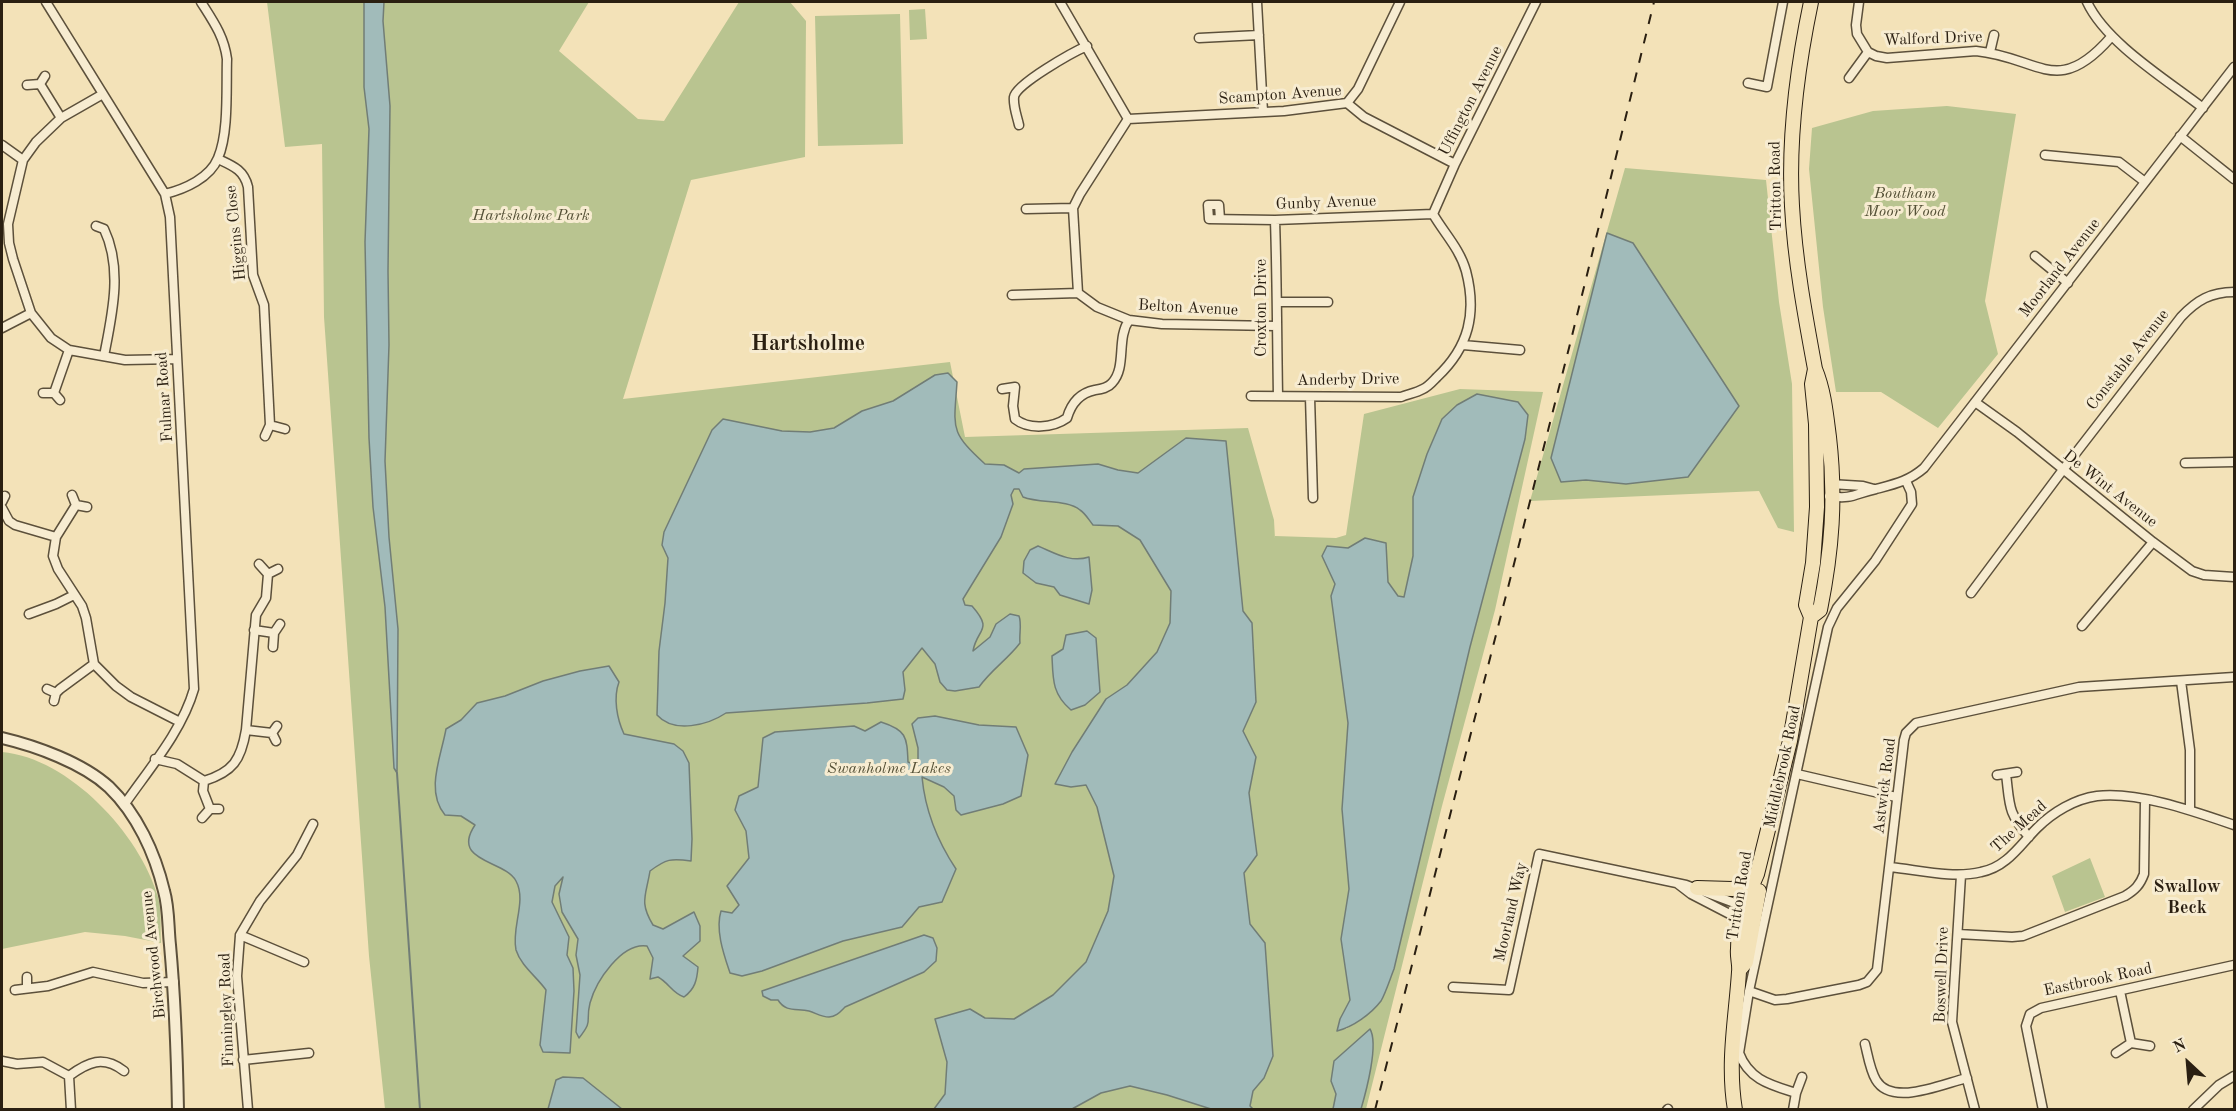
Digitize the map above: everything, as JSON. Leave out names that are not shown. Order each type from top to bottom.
[{"type":"main road","name":"Tritton Road","points":[[1811,2],[1792,115],[1794,235],[1815,369],[1825,406],[1834,490],[1833,528],[1820,610],[1811,617]]},
{"type":"main road","name":"Tritton Road","points":[[1735,1110],[1731,1048],[1739,969],[1738,949],[1749,915],[1750,890],[1757,874],[1791,741],[1811,617],[1806,605],[1817,490],[1816,424],[1812,384],[1815,369]]},
{"type":"main road","points":[[1808,575],[1821,564],[1824,541],[1833,528]]},
{"type":"main road","points":[[1697,888],[1736,889],[1757,874]]},
{"type":"street","name":"Fulmar Road","points":[[46,2],[165,194],[172,239],[194,689],[189,707],[180,722],[124,805]]},
{"type":"street","points":[[165,194],[182,190],[196,182],[218,159],[225,117],[227,59],[223,37],[201,2]]},
{"type":"street","points":[[1012,295],[1078,293],[1074,208],[1080,194],[1128,119],[1060,2]]},
{"type":"street","points":[[1257,2],[1263,112]]},
{"type":"street","points":[[1347,103],[1358,89],[1400,2]]},
{"type":"street","name":"Uffington Avenue","points":[[1433,214],[1455,164],[1536,2]]},
{"type":"street","points":[[1748,83],[1767,90],[1783,2]]},
{"type":"street","name":"Walford Drive","points":[[1859,2],[1857,34],[1868,52],[1887,58],[1990,52],[2049,70],[2061,70],[2083,63],[2111,37]]},
{"type":"street","points":[[2100,2],[2088,4],[2111,37],[2203,108]]},
{"type":"street","points":[[1990,52],[1994,34]]},
{"type":"street","points":[[1199,38],[1259,35]]},
{"type":"street","points":[[1018,125],[1014,96],[1017,89],[1087,46]]},
{"type":"street","points":[[1849,78],[1868,52]]},
{"type":"street","name":"Moorland Avenue","points":[[1834,490],[1852,497],[1905,481],[1924,468],[2235,67]]},
{"type":"street","points":[[40,84],[45,76]]},
{"type":"street","points":[[40,84],[61,118]]},
{"type":"street","points":[[27,85],[40,84]]},
{"type":"street","points":[[103,94],[61,118],[36,142],[23,160],[5,224],[13,259],[31,313],[51,338],[69,350],[138,361],[177,359]]},
{"type":"street","name":"Scampton Avenue","points":[[1128,119],[1263,112],[1347,103],[1364,117],[1455,164]]},
{"type":"street","points":[[2180,136],[2235,179]]},
{"type":"street","points":[[2,145],[23,160]]},
{"type":"street","points":[[2045,155],[2119,162],[2145,182]]},
{"type":"street","name":"Higgins Close","points":[[218,159],[241,171],[248,187],[253,275],[264,305],[270,425],[265,436]]},
{"type":"street","points":[[1026,209],[1074,208]]},
{"type":"street","name":"Gunby Avenue","points":[[1220,219],[1275,220],[1433,214]]},
{"type":"street","name":"Anderby Drive","points":[[1251,396],[1401,397],[1424,389],[1448,366],[1463,345],[1469,325],[1470,298],[1466,270],[1457,250],[1433,214]]},
{"type":"street","name":"Croxton Drive","points":[[1275,220],[1278,396]]},
{"type":"street","points":[[104,356],[114,310],[114,290],[111,250],[100,228],[112,221]]},
{"type":"street","points":[[2035,256],[2068,283]]},
{"type":"street","name":"Constable Avenue","points":[[1971,593],[2062,471],[2193,303],[2212,294],[2235,292]]},
{"type":"street","name":"Belton Avenue","points":[[1078,293],[1097,307],[1129,320],[1162,324],[1276,326]]},
{"type":"street","points":[[1278,302],[1328,302]]},
{"type":"street","points":[[2,328],[31,313]]},
{"type":"street","points":[[1002,389],[1014,387],[1015,418],[1022,424],[1057,425],[1067,418],[1070,408],[1080,397],[1094,390],[1101,390],[1114,381],[1120,363],[1124,328],[1129,320]]},
{"type":"street","points":[[1463,345],[1520,350]]},
{"type":"street","points":[[43,393],[57,397],[69,350]]},
{"type":"street","points":[[1310,397],[1312,498]]},
{"type":"street","name":"De Wint Avenue","points":[[1976,402],[2192,571],[2204,575],[2235,577]]},
{"type":"street","points":[[270,425],[285,429]]},
{"type":"street","points":[[2185,463],[2235,462]]},
{"type":"street","name":"Middlebrook Road","points":[[1796,1093],[1761,1081],[1752,1075],[1738,1053],[1749,991],[1828,627],[1837,608],[1875,561],[1912,504],[1911,492],[1905,481]]},
{"type":"street","points":[[1817,490],[1863,486],[1874,489]]},
{"type":"street","points":[[72,495],[76,505]]},
{"type":"street","points":[[76,505],[56,537],[53,556],[86,618],[94,664],[131,697],[180,722]]},
{"type":"street","points":[[76,505],[87,507]]},
{"type":"street","points":[[2,508],[15,525],[56,537]]},
{"type":"street","points":[[2082,626],[2153,542]]},
{"type":"street","points":[[204,781],[228,771],[237,761],[244,744],[256,615],[266,598],[268,574],[259,564]]},
{"type":"street","points":[[268,574],[278,569]]},
{"type":"street","points":[[26,615],[74,595]]},
{"type":"street","points":[[273,647],[274,633],[280,624]]},
{"type":"street","points":[[254,630],[274,633]]},
{"type":"street","points":[[47,689],[55,697],[94,664]]},
{"type":"street","name":"Astwick Road","points":[[1749,991],[1775,1000],[1787,999],[1859,985],[1873,977],[1879,964],[1904,740],[1906,733],[1916,723],[2079,687],[2235,677]]},
{"type":"street","points":[[2181,681],[2190,750],[2190,810]]},
{"type":"street","points":[[246,730],[275,733]]},
{"type":"street","name":"Birchwood Avenue","points":[[2,738],[31,746],[86,771],[108,787],[124,805],[149,845],[164,889],[174,982],[178,1110]]},
{"type":"street","points":[[155,759],[177,764],[204,781]]},
{"type":"street","points":[[2017,772],[2002,774],[2011,813],[2015,822],[2029,837]]},
{"type":"street","points":[[1797,774],[1896,796]]},
{"type":"street","points":[[201,818],[215,809],[203,791],[204,781]]},
{"type":"street","name":"The Mead","points":[[1890,867],[1961,874],[1982,872],[1995,867],[2015,853],[2050,817],[2064,808],[2095,796],[2116,795],[2145,800],[2190,810],[2235,825]]},
{"type":"street","points":[[1958,934],[2012,938],[2023,936],[2135,890],[2144,874],[2145,800]]},
{"type":"street","name":"Finningley Road","points":[[248,1110],[237,976],[240,935],[260,901],[297,855],[313,824]]},
{"type":"street","name":"Moorland Way","points":[[1453,987],[1509,990],[1539,854],[1697,888],[1749,915]]},
{"type":"street","name":"Boswell Drive","points":[[1961,874],[1952,1022],[1975,1110]]},
{"type":"street","name":"Moorland Way","points":[[1678,884],[1691,894],[1749,915]]},
{"type":"street","points":[[240,935],[304,962]]},
{"type":"street","name":"Eastbrook Road","points":[[2043,1110],[2026,1026],[2030,1014],[2041,1008],[2235,965]]},
{"type":"street","points":[[15,990],[48,986],[93,972],[143,983],[174,982]]},
{"type":"street","points":[[27,977],[27,988]]},
{"type":"street","points":[[2120,991],[2131,1043]]},
{"type":"street","points":[[2116,1053],[2131,1043],[2150,1046]]},
{"type":"street","points":[[1865,1044],[1874,1078],[1881,1087],[1890,1092],[1903,1094],[1967,1078]]},
{"type":"street","points":[[243,1060],[309,1053]]},
{"type":"street","points":[[2,1061],[17,1064],[43,1062],[69,1076]]},
{"type":"street","points":[[69,1076],[83,1065],[96,1061],[122,1066]]},
{"type":"street","points":[[69,1076],[71,1110]]},
{"type":"street","points":[[2193,1110],[2219,1085],[2235,1076]]},
{"type":"street","points":[[1793,1110],[1802,1077]]},
{"type":"green space","name":"Swanholme Lakes","points":[[267,2],[364,2],[364,87],[369,129],[365,242],[369,438],[373,507],[385,607],[389,537],[385,461],[389,345],[390,106],[383,21],[384,2],[589,2],[559,51],[638,119],[664,121],[739,2],[790,2],[806,21],[805,157],[691,180],[623,399],[950,362],[965,437],[1248,428],[1274,520],[1275,539],[1275,536],[1336,538],[1346,535],[1364,414],[1460,389],[1543,392],[1495,610],[1442,806],[1366,1109],[385,1109],[369,956],[324,317],[322,144],[285,147]],"holes":[[[1442,419],[1525,439],[1380,1001],[1364,1018],[1346,1029],[1340,1019],[1350,1000],[1341,939],[1349,889],[1342,809],[1348,723],[1331,596],[1348,548],[1365,538],[1386,543],[1388,582],[1398,596],[1404,598],[1413,556],[1413,497],[1427,454]]]},
{"type":"green space","points":[[925,9],[927,39],[910,40],[909,10]]},
{"type":"green space","points":[[900,14],[903,144],[818,146],[815,16]]},
{"type":"green space","name":"Boutham Moor Wood","points":[[1947,106],[2016,114],[1985,301],[1998,354],[1938,428],[1881,392],[1836,392],[1823,307],[1809,169],[1812,128],[1873,111]]},
{"type":"green space","points":[[1625,168],[1766,180],[1779,302],[1792,384],[1794,532],[1778,528],[1759,491],[1530,501]],"holes":[[[1608,233],[1626,484],[1586,480],[1561,482],[1551,458]]]},
{"type":"green space","points":[[2,752],[27,757],[52,768],[98,803],[118,825],[149,873],[158,897],[161,943],[85,932],[2,949]]},
{"type":"green space","points":[[2090,858],[2105,897],[2065,912],[2052,876]]},
{"type":"water","points":[[364,2],[384,2],[383,21],[390,106],[389,345],[385,461],[389,537],[398,629],[397,773],[394,768],[385,607],[373,507],[369,438],[365,242],[369,129],[364,87]]},
{"type":"water","points":[[1607,233],[1633,243],[1739,406],[1688,477],[1626,484],[1586,480],[1561,482],[1551,458]]},
{"type":"water","points":[[948,373],[957,382],[956,428],[965,444],[985,464],[1004,465],[1019,473],[1024,469],[1098,464],[1138,473],[1186,438],[1226,441],[1243,611],[1252,623],[1256,702],[1243,731],[1256,757],[1249,793],[1257,855],[1244,873],[1250,924],[1265,943],[1273,1056],[1264,1078],[1253,1091],[1250,1106],[1253,1109],[1211,1109],[1130,1086],[1101,1093],[1072,1109],[934,1109],[945,1094],[947,1062],[935,1019],[970,1009],[985,1018],[1014,1019],[1053,995],[1086,962],[1108,911],[1114,876],[1097,807],[1086,785],[1071,787],[1055,784],[1072,752],[1106,699],[1127,685],[1157,652],[1170,623],[1171,591],[1140,540],[1118,526],[1093,525],[1084,513],[1068,504],[1030,499],[1023,497],[1019,489],[1014,489],[1011,495],[1013,504],[1001,537],[963,599],[965,605],[972,606],[979,614],[983,625],[973,651],[990,637],[996,624],[1010,614],[1019,616],[1020,643],[979,687],[947,690],[940,682],[935,664],[922,648],[903,672],[905,690],[903,699],[726,713],[710,721],[691,726],[672,724],[657,715],[659,651],[668,558],[662,545],[664,532],[712,430],[723,419],[782,431],[810,432],[834,428],[862,411],[893,401],[935,375]]},
{"type":"water","points":[[1477,394],[1518,402],[1528,415],[1525,439],[1470,647],[1394,969],[1377,1006],[1355,1023],[1337,1031],[1340,1019],[1350,1000],[1341,939],[1349,889],[1342,809],[1348,723],[1331,596],[1335,584],[1322,556],[1327,546],[1348,548],[1365,538],[1386,543],[1388,582],[1398,596],[1404,597],[1413,556],[1413,497],[1427,454],[1442,419],[1457,405]]},
{"type":"water","points":[[1038,546],[1069,558],[1089,557],[1092,590],[1089,604],[1060,595],[1054,587],[1036,583],[1023,573],[1024,561],[1030,550]]},
{"type":"water","points":[[1087,631],[1096,638],[1100,692],[1085,705],[1071,710],[1057,692],[1053,679],[1052,656],[1063,649],[1066,635]]},
{"type":"water","points":[[609,666],[619,682],[616,695],[617,708],[624,734],[674,744],[683,751],[689,763],[691,861],[669,860],[650,871],[645,904],[653,925],[663,929],[694,912],[700,926],[700,941],[683,956],[698,967],[697,976],[695,984],[684,997],[658,977],[650,979],[653,958],[647,946],[638,946],[628,950],[611,965],[598,984],[590,1003],[588,1024],[579,1038],[576,1032],[580,975],[576,955],[578,939],[562,912],[559,894],[563,877],[555,886],[552,902],[569,937],[567,955],[573,968],[574,991],[570,1053],[543,1052],[540,1045],[546,990],[525,966],[516,950],[515,933],[520,897],[516,881],[510,874],[474,853],[469,846],[469,837],[475,825],[461,816],[445,815],[436,795],[436,774],[446,729],[461,720],[477,703],[505,696],[543,681]]},
{"type":"water","points":[[935,716],[979,725],[1016,727],[1028,755],[1021,796],[1003,804],[961,815],[956,810],[954,796],[944,787],[922,777],[933,825],[956,869],[942,902],[919,907],[902,927],[843,941],[762,971],[742,976],[730,973],[721,942],[719,918],[721,911],[732,913],[739,905],[727,886],[749,858],[746,831],[735,810],[739,796],[758,787],[763,738],[775,732],[854,726],[865,731],[881,722],[896,728],[904,735],[908,762],[918,766],[918,748],[912,724],[918,718]]},
{"type":"water","points":[[924,935],[933,938],[937,948],[936,961],[924,972],[845,1007],[834,1016],[826,1017],[809,1011],[788,1008],[778,1000],[771,1000],[763,996],[762,991]]},
{"type":"water","points":[[1370,1029],[1373,1045],[1372,1056],[1361,1109],[1333,1109],[1336,1094],[1331,1081],[1334,1061]]},
{"type":"water","points":[[563,1077],[583,1078],[622,1109],[548,1109],[556,1080]]},
{"type":"waterway","points":[[397,773],[420,1110]]},
{"type":"railway","points":[[1375,1110],[1569,348],[1654,2]]},
{"type":"district","name":"Hartsholme","points":[[808,344]]},
{"type":"district","name":"Swallow Beck","points":[[2187,897]]},
{"type":"park label","name":"Hartsholme Park","points":[[531,216]]}]
